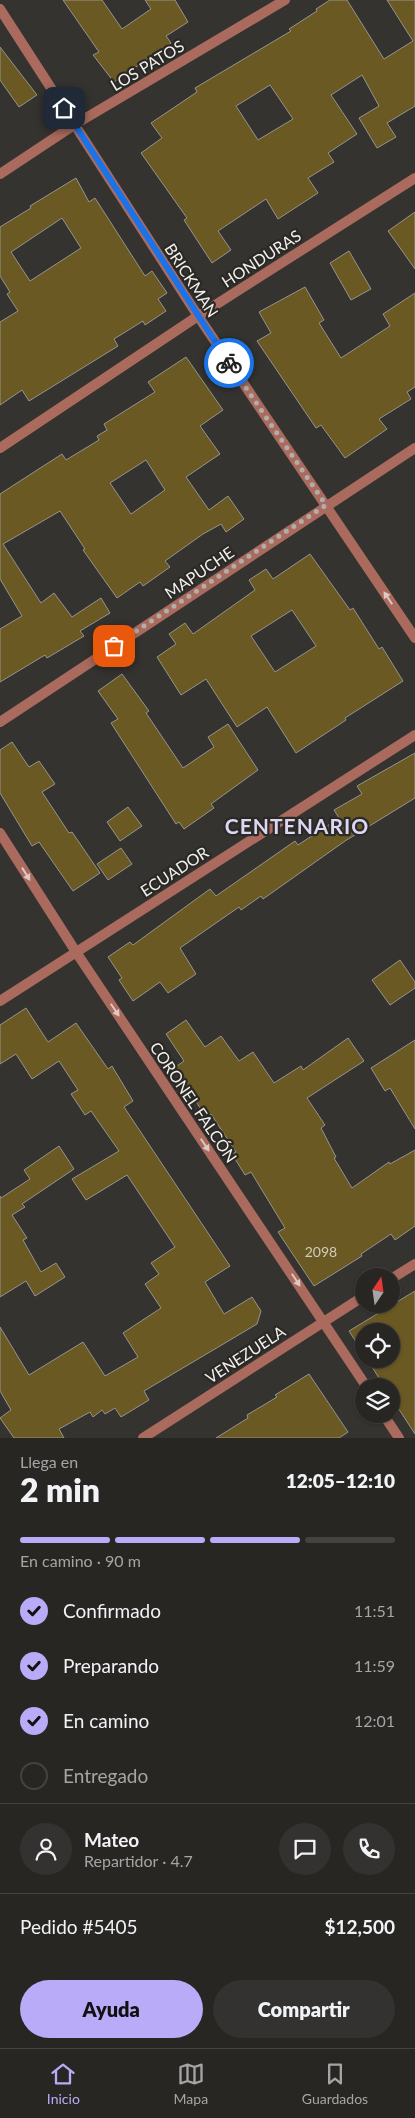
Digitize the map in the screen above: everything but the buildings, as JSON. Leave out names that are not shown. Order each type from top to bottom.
[{"type":"street","name":"LOS PATOS","points":[[0,174],[74,125],[285,0]]},
{"type":"street","name":"BRICKMAN","points":[[0,10],[198,316],[415,638]]},
{"type":"street","name":"HONDURAS","points":[[0,448],[198,316],[415,178]]},
{"type":"street","name":"MAPUCHE","points":[[0,722],[415,448]]},
{"type":"street","name":"ECUADOR","points":[[0,1001],[415,735]]},
{"type":"street","name":"CORONEL FALCÓN","points":[[0,833],[76,952],[361,1378]]},
{"type":"street","points":[[400,1273],[415,1264]]},
{"type":"street","name":"VENEZUELA","points":[[143,1438],[355,1301]]},
{"type":"street","points":[[390,1423],[399,1438]]},
{"type":"way so far","points":[[114,646],[326,505],[229,363]]},
{"type":"district","name":"CENTENARIO","points":[[297,825]]},
{"type":"route","points":[[64,108],[229,363]]}]
